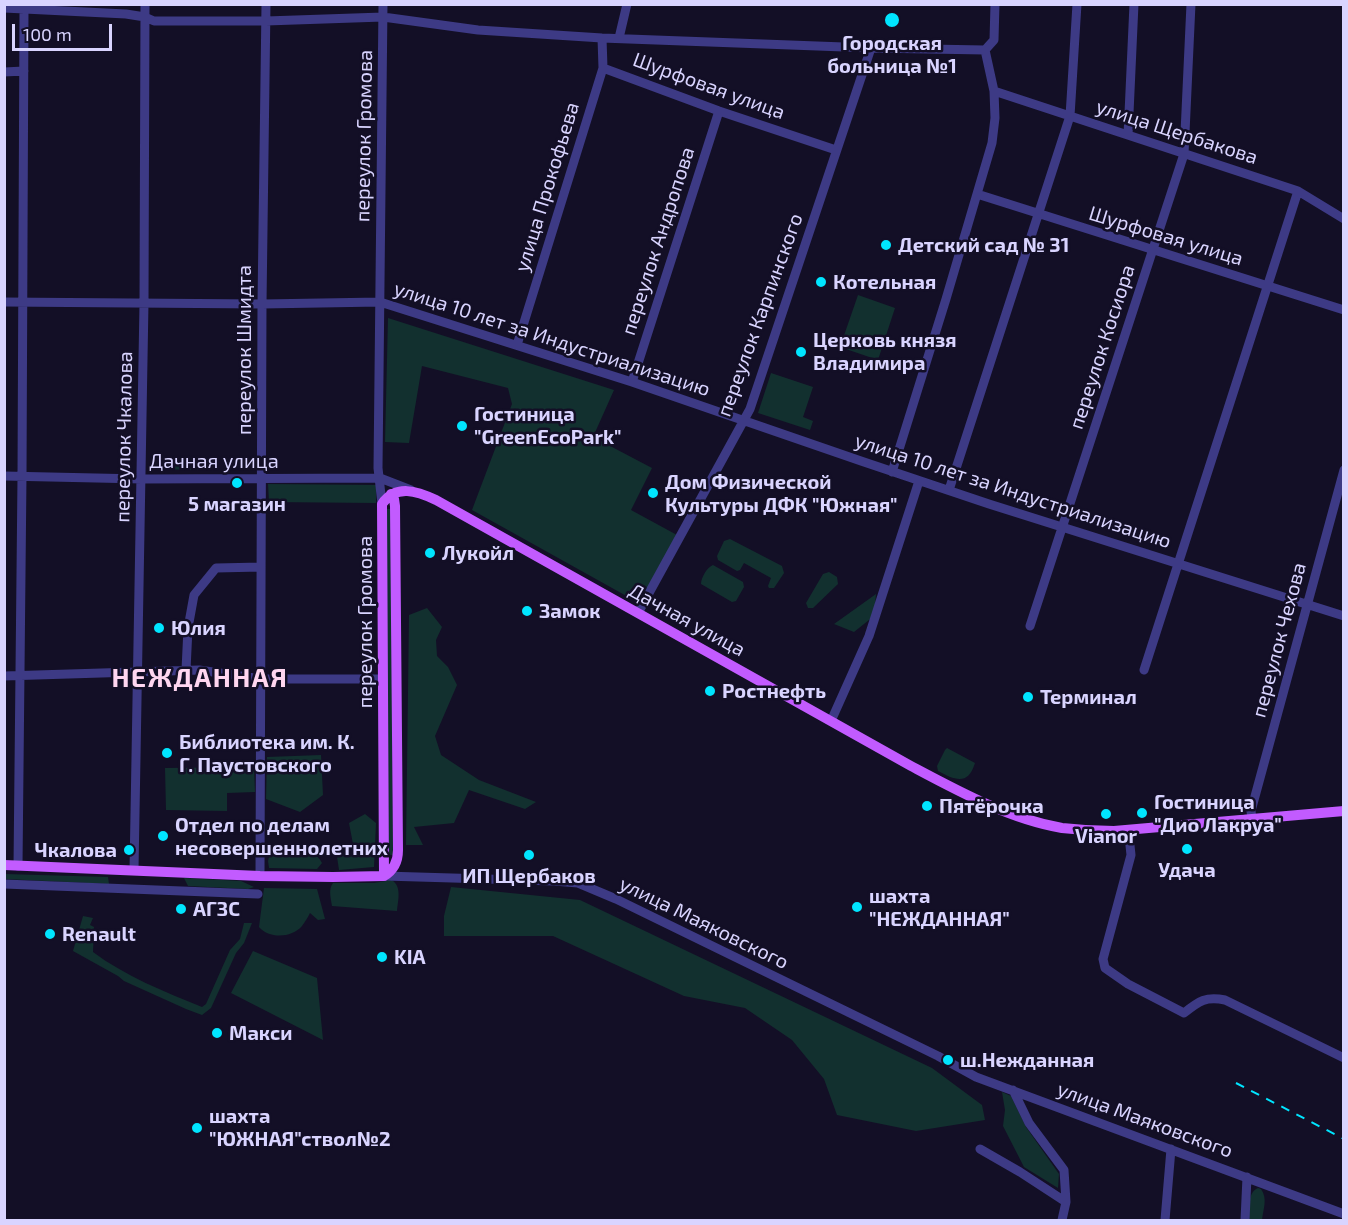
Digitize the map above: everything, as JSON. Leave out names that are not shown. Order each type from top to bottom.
[{"type":"main road","points":[[382,504],[391,494],[404,491],[416,494]]},
{"type":"main road","name":"переулок Громова","points":[[384,876],[394,867],[398,859],[395,506],[391,494]]},
{"type":"main road","name":"Дачная улица","points":[[416,494],[436,500],[758,684],[969,799],[1061,828],[1129,833],[1344,816]]},
{"type":"main road","points":[[395,506],[400,501],[416,494]]},
{"type":"main road","name":"переулок Громова","points":[[382,504],[384,876]]},
{"type":"main road","name":"Дачная улица","points":[[1252,822],[1344,811]]},
{"type":"main road","name":"улица Маяковского","points":[[4,866],[333,878],[384,876]]},
{"type":"street","name":"переулок Чкалова","points":[[134,870],[142,479],[145,4]]},
{"type":"street","name":"переулок Шмидта","points":[[260,876],[262,304],[266,4]]},
{"type":"street","name":"переулок Громова","points":[[382,504],[378,468],[383,4]]},
{"type":"street","points":[[619,38],[627,4]]},
{"type":"street","points":[[871,48],[985,50],[994,40],[995,4]]},
{"type":"street","points":[[949,490],[1070,116],[1077,4]]},
{"type":"street","points":[[1128,135],[1134,4]]},
{"type":"street","name":"переулок Косиора","points":[[1030,626],[1184,154],[1191,4]]},
{"type":"street","name":"Шурфовая улица","points":[[4,8],[126,14],[154,21],[266,21],[383,17],[478,30],[602,38],[871,48]]},
{"type":"street","points":[[18,866],[24,71],[29,8]]},
{"type":"street","name":"улица Прокофьева","points":[[517,345],[603,68],[602,38]]},
{"type":"street","name":"переулок Карпинского","points":[[637,616],[750,410],[871,48]]},
{"type":"street","points":[[892,472],[992,143],[994,91],[985,50]]},
{"type":"street","name":"Шурфовая улица","points":[[603,68],[719,111],[836,150]]},
{"type":"street","points":[[4,72],[24,71]]},
{"type":"street","name":"улица Щербакова","points":[[994,91],[1298,191],[1344,219]]},
{"type":"street","name":"переулок Андропова","points":[[632,382],[719,111]]},
{"type":"street","points":[[1144,670],[1298,191]]},
{"type":"street","name":"Шурфовая улица","points":[[977,194],[1344,310]]},
{"type":"street","name":"улица 10 лет за Индустриализацию","points":[[4,302],[262,304],[380,302],[632,382],[919,481],[1344,616]]},
{"type":"street","name":"переулок Чехова","points":[[1252,822],[1251,811],[1344,470]]},
{"type":"street","name":"Дачная улица","points":[[4,476],[142,479],[380,478],[416,494]]},
{"type":"street","points":[[380,478],[391,494]]},
{"type":"street","points":[[830,723],[870,636],[919,481]]},
{"type":"street","points":[[186,670],[188,628],[194,595],[216,568],[261,567]]},
{"type":"street","points":[[4,676],[200,670],[261,679],[383,679]]},
{"type":"street","points":[[1129,833],[1131,855],[1103,959],[1105,968],[1128,984],[1184,1013],[1198,1001],[1213,998],[1225,1000],[1344,1058]]},
{"type":"street","name":"улица Маяковского","points":[[384,876],[578,883],[616,899],[976,1077],[1344,1214]]},
{"type":"street","points":[[4,884],[258,894]]},
{"type":"street","points":[[1013,1090],[1029,1123],[1064,1170],[1066,1202],[1062,1221]]},
{"type":"street","points":[[980,1149],[1066,1202]]},
{"type":"street","points":[[1165,1221],[1171,1149]]},
{"type":"street","points":[[1245,1221],[1247,1177]]},
{"type":"green space","points":[[858,295],[895,308],[878,360],[840,347]]},
{"type":"green space","points":[[388,318],[614,390],[593,437],[652,468],[631,510],[677,535],[639,603],[472,510],[512,404],[508,388],[422,366],[409,443],[385,442]]},
{"type":"green space","points":[[771,373],[813,387],[803,417],[813,421],[810,430],[758,413]]},
{"type":"green space","points":[[152,456],[199,458],[199,470],[152,469]]},
{"type":"green space","points":[[268,484],[376,485],[376,503],[269,502]]},
{"type":"green space","points":[[385,509],[391,509],[393,855],[387,855]]},
{"type":"green space","points":[[730,539],[782,566],[784,573],[774,588],[768,586],[771,578],[744,563],[737,571],[718,560],[717,556],[724,541]]},
{"type":"green space","points":[[713,565],[743,582],[744,587],[736,601],[732,602],[701,584],[705,573]]},
{"type":"green space","points":[[829,572],[837,577],[838,584],[813,608],[808,608],[806,603],[823,574]]},
{"type":"green space","points":[[876,594],[874,616],[854,632],[834,624]]},
{"type":"green space","points":[[427,608],[442,627],[436,640],[437,656],[448,667],[457,685],[435,736],[441,755],[479,780],[536,802],[525,809],[469,790],[454,823],[414,827],[423,845],[406,845],[409,615]]},
{"type":"green space","points":[[947,748],[975,763],[965,778],[950,777],[938,771],[937,766]]},
{"type":"green space","points":[[321,755],[323,795],[300,812],[266,799],[267,757]]},
{"type":"green space","points":[[254,767],[255,792],[227,793],[227,811],[166,810],[165,768]]},
{"type":"green space","points":[[365,814],[376,823],[374,867],[339,870],[336,850],[353,844],[349,823]]},
{"type":"green space","points":[[277,852],[309,852],[319,858],[322,863],[317,869],[269,868],[269,857]]},
{"type":"green space","points":[[5,874],[108,877],[109,884],[5,879]]},
{"type":"green space","points":[[184,878],[241,881],[254,887],[248,889],[188,886]]},
{"type":"green space","points":[[392,880],[398,890],[397,911],[332,906],[330,891],[333,883],[374,883]]},
{"type":"green space","points":[[451,887],[580,900],[932,1068],[982,1105],[985,1120],[916,1131],[837,1115],[824,1079],[792,1040],[745,1008],[684,996],[553,936],[444,936],[444,916]]},
{"type":"green space","points":[[264,888],[317,889],[325,919],[318,920],[310,913],[298,930],[287,935],[274,935],[263,931],[259,927]]},
{"type":"green space","points":[[83,916],[93,918],[90,925],[94,927],[93,952],[132,976],[202,1007],[206,1004],[230,950],[240,939],[244,923],[252,923],[211,1008],[202,1015],[124,981],[73,951]]},
{"type":"green space","points":[[253,951],[317,978],[323,1040],[231,993]]},
{"type":"green space","points":[[1002,1092],[1011,1096],[1026,1127],[1059,1174],[1058,1188],[1024,1167],[1003,1126],[1005,1110]]},
{"type":"green space","points":[[1258,1188],[1261,1189],[1264,1197],[1262,1220],[1248,1220],[1250,1197]]},
{"type":"railway","points":[[1236,1083],[1344,1139]]},
{"type":"place","name":"Городская больница №1","points":[[892,20]]},
{"type":"place","name":"Детский сад № 31","points":[[886,245]]},
{"type":"place","name":"Котельная","points":[[821,282]]},
{"type":"place","name":"Церковь князя Владимира","points":[[801,352]]},
{"type":"place","name":"Гостиница \"GreenEcoPark\"","points":[[462,426]]},
{"type":"place","name":"5 магазин","points":[[237,483]]},
{"type":"place","name":"Дом Физической Культуры ДФК \"Южная\"","points":[[653,493]]},
{"type":"place","name":"Лукойл","points":[[430,553]]},
{"type":"place","name":"Замок","points":[[527,611]]},
{"type":"place","name":"Юлия","points":[[159,628]]},
{"type":"place","name":"Ростнефть","points":[[710,691]]},
{"type":"place","name":"Терминал","points":[[1028,697]]},
{"type":"place","name":"Библиотека им. К. Г. Паустовского","points":[[167,753]]},
{"type":"place","name":"Пятёрочка","points":[[927,806]]},
{"type":"place","name":"Гостиница \"Дио Лакруа\"","points":[[1142,813]]},
{"type":"place","name":"Vianor","points":[[1106,814]]},
{"type":"place","name":"Отдел по делам несовершеннолетних","points":[[163,836]]},
{"type":"place","name":"Удача","points":[[1187,849]]},
{"type":"place","name":"Чкалова","points":[[129,850]]},
{"type":"place","name":"ИП Щербаков","points":[[529,855]]},
{"type":"place","name":"шахта \"НЕЖДАННАЯ\"","points":[[857,907]]},
{"type":"place","name":"АГЗС","points":[[181,909]]},
{"type":"place","name":"Renault","points":[[50,934]]},
{"type":"place","name":"KIA","points":[[382,957]]},
{"type":"place","name":"Макси","points":[[217,1033]]},
{"type":"place","name":"ш.Нежданная","points":[[948,1060]]},
{"type":"place","name":"шахта \"ЮЖНАЯ\"ствол№2","points":[[197,1128]]},
{"type":"district","name":"НЕЖДАННАЯ","points":[[200,678]]}]
